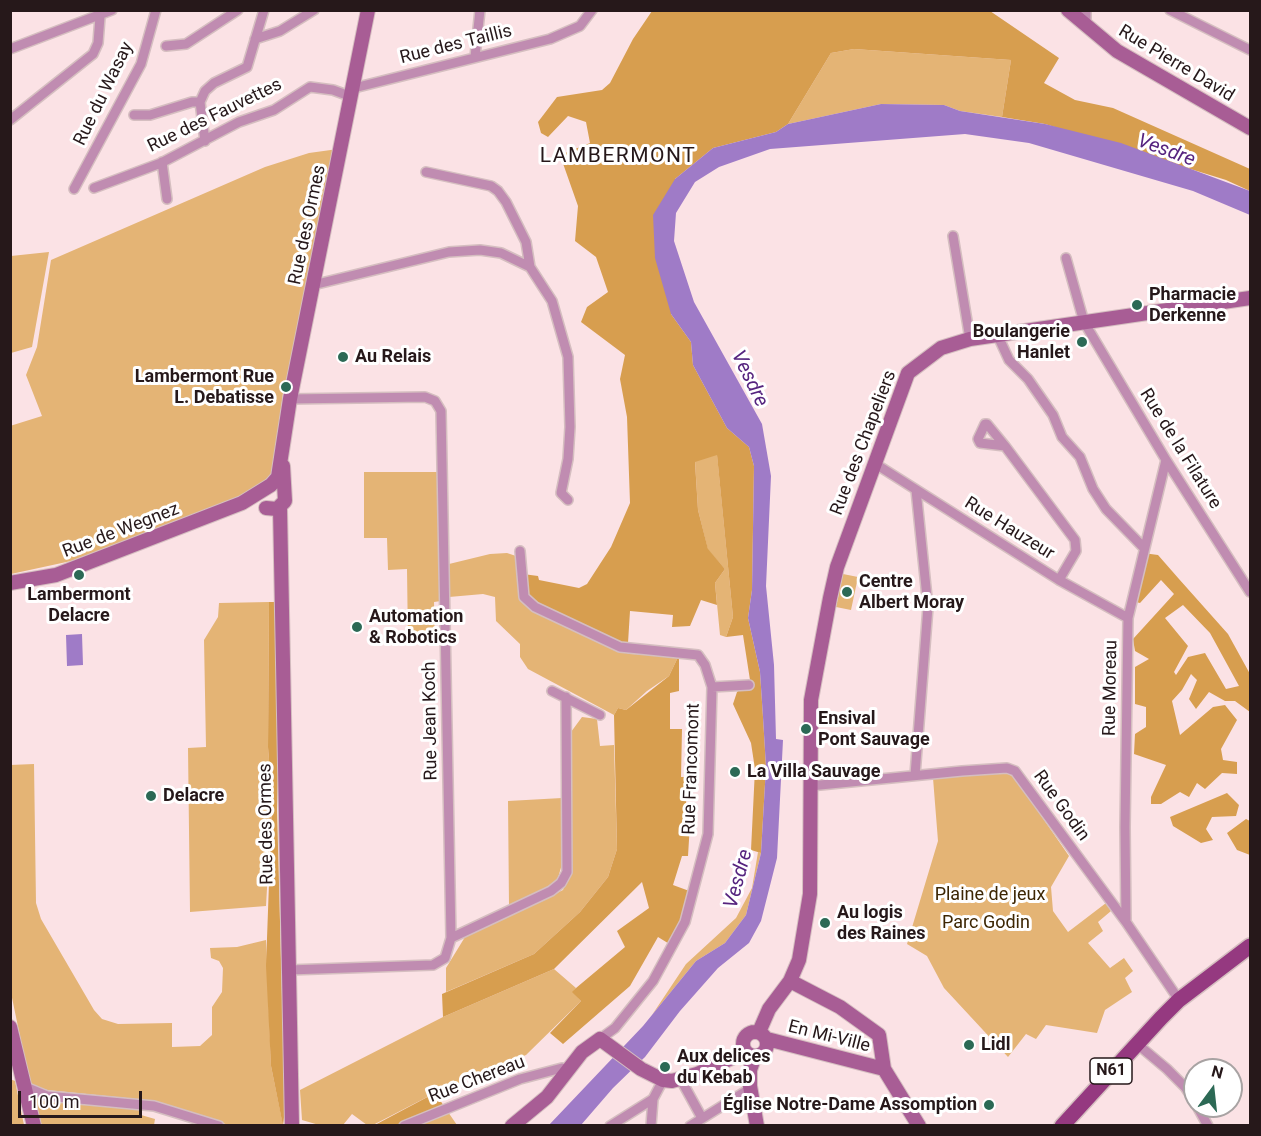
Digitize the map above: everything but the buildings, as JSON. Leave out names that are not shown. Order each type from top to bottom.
[{"type":"main road","name":"N61","points":[[1062,1125],[1136,1043],[1179,1000],[1250,947]]},
{"type":"street","points":[[10,49],[100,17],[112,10]]},
{"type":"street","name":"Rue du Wasay","points":[[74,189],[141,64],[156,10]]},
{"type":"street","points":[[166,46],[186,44],[238,10]]},
{"type":"street","points":[[205,141],[200,102],[205,91],[214,83],[247,67],[264,10]]},
{"type":"street","points":[[255,39],[280,31],[314,10]]},
{"type":"street","name":"Rue des Ormes","points":[[267,488],[278,477],[290,399],[368,10]]},
{"type":"street","points":[[475,57],[480,10]]},
{"type":"street","name":"Rue des Taillis","points":[[353,92],[558,36],[580,26],[592,10]]},
{"type":"street","name":"Rue Pierre David","points":[[1068,10],[1117,51],[1251,128]]},
{"type":"street","points":[[1086,10],[1086,27]]},
{"type":"street","points":[[1170,10],[1251,50]]},
{"type":"street","points":[[10,120],[93,54],[98,43],[100,17]]},
{"type":"street","name":"Rue des Fauvettes","points":[[94,188],[162,162],[239,122],[274,110],[310,87],[353,92]]},
{"type":"street","points":[[134,115],[150,115],[192,102],[200,102]]},
{"type":"street","points":[[162,162],[167,199]]},
{"type":"street","points":[[426,172],[491,186],[498,191],[526,242],[530,267],[552,301],[568,357],[570,427],[568,459],[561,493],[567,500]]},
{"type":"street","points":[[953,236],[970,339]]},
{"type":"street","points":[[313,285],[449,252],[480,250],[501,253],[530,267]]},
{"type":"street","name":"Rue de la Filature","points":[[1066,258],[1084,322],[1166,460],[1251,592]]},
{"type":"street","name":"Rue des Chapeliers","points":[[763,1036],[769,1009],[790,981],[799,960],[810,894],[812,692],[837,567],[908,373],[941,348],[970,339],[1251,298]]},
{"type":"street","points":[[997,334],[1009,360],[1028,379],[1053,415],[1062,437],[1080,457],[1093,489],[1106,509],[1144,548]]},
{"type":"street","name":"Rue Jean Koch","points":[[290,399],[425,396],[435,401],[441,411],[451,938]]},
{"type":"street","name":"Rue des Ormes","points":[[284,446],[285,493]]},
{"type":"street","points":[[1005,446],[1075,540],[1076,551],[1059,580]]},
{"type":"street","name":"Rue Moreau","points":[[1126,922],[1128,618],[1166,460]]},
{"type":"street","name":"Rue Hauzeur","points":[[874,463],[1059,580],[1128,618]]},
{"type":"street","points":[[279,487],[285,493],[285,501],[270,507],[261,498],[267,488],[279,487]]},
{"type":"street","name":"Rue de Wegnez","points":[[10,583],[56,575],[242,503],[267,488]]},
{"type":"street","points":[[915,775],[928,607],[916,490]]},
{"type":"street","name":"Rue de Wegnez","points":[[242,503],[270,507]]},
{"type":"street","name":"Rue des Ormes","points":[[270,507],[279,523],[292,1125]]},
{"type":"street","points":[[520,551],[524,597],[535,607],[620,647],[698,655],[705,665],[712,687]]},
{"type":"street","name":"Rue Francomont","points":[[605,1041],[654,981],[685,922],[708,834],[712,687],[749,685]]},
{"type":"street","points":[[552,691],[600,715]]},
{"type":"street","points":[[290,970],[433,965],[445,958],[451,938],[551,891],[561,883],[567,872],[566,698]]},
{"type":"street","name":"Rue Godin","points":[[810,786],[1007,768],[1015,771],[1126,922],[1179,1000]]},
{"type":"street","name":"En Mi-Ville","points":[[790,981],[840,1007],[873,1029],[881,1040],[884,1069],[919,1125]]},
{"type":"street","points":[[10,1027],[34,1125]]},
{"type":"street","points":[[512,1125],[547,1097],[582,1052],[605,1041],[641,1069],[663,1080],[697,1074],[750,1054],[764,1053],[763,1036],[750,1032],[744,1037],[742,1045],[750,1054],[751,1088],[757,1125]]},
{"type":"street","name":"En Mi-Ville","points":[[763,1036],[884,1069]]},
{"type":"street","points":[[1136,1043],[1183,1085]]},
{"type":"street","name":"Rue Chereau","points":[[404,1125],[520,1079],[562,1068]]},
{"type":"street","points":[[680,1078],[702,1118]]},
{"type":"street","points":[[651,1125],[653,1099],[663,1080]]},
{"type":"street","points":[[23,1086],[47,1096],[154,1106],[219,1125]]},
{"type":"street","points":[[690,1125],[751,1088]]},
{"type":"street","points":[[610,1125],[653,1099]]},
{"type":"green space","points":[[854,49],[1011,60],[1002,117],[960,111],[944,105],[881,104],[788,124],[831,53]]},
{"type":"green space","points":[[338,149],[298,339],[283,393],[272,477],[249,493],[71,561],[11,574],[10,426],[42,416],[26,375],[37,347],[51,260],[265,167],[309,153]]},
{"type":"green space","points":[[49,252],[32,347],[11,353],[11,256]]},
{"type":"green space","points":[[717,454],[733,617],[726,637],[720,635],[715,583],[725,569],[708,550],[698,510],[695,461]]},
{"type":"green space","points":[[364,472],[440,472],[441,601],[434,602],[435,644],[408,644],[407,569],[388,570],[387,538],[364,538]]},
{"type":"green space","points":[[507,553],[519,557],[520,594],[629,654],[679,655],[669,676],[647,691],[626,710],[618,708],[614,715],[528,669],[520,657],[520,644],[496,621],[495,597],[483,594],[449,597],[449,564],[490,554]]},
{"type":"green space","name":"Centre Albert Moray","points":[[843,574],[858,577],[851,610],[836,607]]},
{"type":"green space","points":[[269,602],[268,747],[272,800],[266,906],[190,912],[188,748],[206,747],[204,640],[218,617],[219,603]]},
{"type":"green space","points":[[582,717],[597,719],[600,746],[614,745],[617,849],[608,877],[580,912],[534,954],[446,992],[446,968],[465,937],[563,890],[571,870],[571,732]]},
{"type":"green space","points":[[34,764],[36,903],[41,919],[94,1010],[102,1019],[118,1024],[172,1023],[172,1047],[200,1046],[212,1035],[212,1007],[222,992],[223,968],[219,961],[211,958],[210,948],[237,947],[266,940],[271,1066],[283,1125],[229,1125],[136,1099],[47,1090],[30,1084],[11,993],[10,765]]},
{"type":"green space","name":"Parc Godin","points":[[1005,772],[1015,778],[1069,856],[1051,887],[1053,911],[1068,932],[1106,903],[1111,911],[1098,922],[1103,931],[1088,943],[1110,968],[1124,958],[1133,971],[1125,978],[1132,992],[1105,1010],[1097,1033],[1046,1025],[1036,1039],[1026,1034],[1008,1057],[944,988],[927,956],[907,944],[938,841],[933,778]]},
{"type":"green space","points":[[562,798],[562,864],[558,878],[550,888],[509,906],[508,801]]},
{"type":"green space","points":[[758,852],[761,853],[746,915],[725,943],[696,961],[652,1015],[686,964],[736,918],[752,888]]},
{"type":"green space","points":[[554,969],[576,988],[573,992],[581,1001],[526,1055],[435,1093],[373,1125],[367,1125],[352,1114],[343,1125],[319,1125],[302,1120],[300,1090],[443,1017]]},
{"type":"green space","points":[[10,1079],[15,1081],[24,1125],[11,1125]]},
{"type":"green space","points":[[34,1095],[142,1107],[141,1115],[155,1119],[154,1125],[42,1125],[37,1117]]},
{"type":"green space","points":[[448,1112],[457,1125],[410,1126]]},
{"type":"shaded area","points":[[652,11],[990,11],[1059,58],[1044,83],[1075,100],[1113,108],[1250,169],[1250,191],[1226,180],[1045,124],[1002,117],[1011,60],[854,49],[831,53],[788,124],[776,132],[713,148],[675,179],[671,314],[691,342],[693,365],[727,428],[749,447],[754,466],[752,590],[748,618],[760,672],[766,767],[761,853],[751,850],[755,769],[751,743],[733,704],[737,692],[750,680],[743,635],[726,637],[733,617],[717,455],[695,462],[698,510],[708,549],[725,569],[715,583],[717,605],[701,600],[690,626],[672,627],[673,615],[630,611],[628,643],[619,646],[555,617],[526,596],[523,574],[538,576],[539,580],[579,588],[587,584],[611,547],[630,503],[627,417],[620,379],[625,355],[581,322],[587,307],[608,292],[596,257],[575,241],[578,206],[560,155],[590,143],[586,122],[568,116],[548,137],[541,133],[538,122],[557,97],[602,90],[610,83],[633,39]]},
{"type":"shaded area","name":"Vesdre","points":[[881,104],[944,105],[960,111],[1045,124],[1121,143],[1250,191],[1250,215],[1193,191],[1029,143],[965,134],[770,149],[719,167],[695,182],[676,213],[674,241],[694,302],[762,424],[771,476],[766,586],[774,665],[776,739],[783,740],[777,858],[761,921],[749,943],[718,968],[680,1011],[645,1057],[613,1088],[581,1125],[548,1126],[643,1026],[696,961],[725,943],[746,915],[761,853],[766,767],[760,672],[748,618],[752,590],[754,466],[749,447],[727,428],[693,365],[691,342],[671,314],[655,258],[653,215],[675,179],[713,148],[776,132],[788,124]]},
{"type":"shaded area","points":[[1143,553],[1158,555],[1228,634],[1250,674],[1250,712],[1235,701],[1225,701],[1209,692],[1196,709],[1189,699],[1197,680],[1191,674],[1182,690],[1172,701],[1180,735],[1213,707],[1225,705],[1237,720],[1221,749],[1223,760],[1237,762],[1237,774],[1222,773],[1205,789],[1197,783],[1189,797],[1180,792],[1161,804],[1151,804],[1151,797],[1166,765],[1134,754],[1135,734],[1146,727],[1146,707],[1135,704],[1135,667],[1149,659],[1135,651],[1133,639],[1174,594],[1161,580],[1140,603],[1132,601]],"holes":[[[1183,605],[1210,633],[1239,686],[1226,689],[1205,653],[1188,657],[1176,675],[1174,672],[1188,646],[1165,618]]]},
{"type":"shaded area","points":[[269,602],[277,602],[279,738],[277,809],[285,1109],[283,1126],[271,1066],[266,966],[272,800],[268,747]]},
{"type":"shaded area","points":[[82,634],[83,665],[67,666],[66,635]]},
{"type":"shaded area","points":[[679,655],[679,691],[670,693],[670,729],[682,729],[681,777],[687,777],[686,806],[691,807],[688,856],[682,856],[673,885],[692,892],[671,945],[658,937],[630,986],[563,1044],[550,1033],[581,1001],[572,992],[625,947],[617,931],[649,908],[642,882],[554,969],[443,1017],[442,994],[534,954],[580,912],[608,877],[617,849],[614,715],[618,708],[626,710],[669,676]]},
{"type":"shaded area","points":[[1227,793],[1239,805],[1236,816],[1212,817],[1206,829],[1213,840],[1201,843],[1173,826],[1170,817]]},
{"type":"shaded area","points":[[1246,819],[1250,821],[1250,855],[1237,850],[1227,833]]},
{"type":"shaded area","points":[[435,1093],[444,1106],[396,1125],[373,1126]]},
{"type":"place","name":"Pharmacie Derkenne","points":[[1137,305]]},
{"type":"place","name":"Boulangerie Hanlet","points":[[1082,342]]},
{"type":"place","name":"Au Relais","points":[[343,357]]},
{"type":"place","name":"Lambermont Rue L. Debatisse","points":[[286,387]]},
{"type":"place","name":"Lambermont Delacre","points":[[79,575]]},
{"type":"place","name":"Centre Albert Moray","points":[[847,592]]},
{"type":"place","name":"Automation & Robotics","points":[[357,627]]},
{"type":"place","name":"Ensival Pont Sauvage","points":[[806,729]]},
{"type":"place","name":"La Villa Sauvage","points":[[735,772]]},
{"type":"place","name":"Delacre","points":[[151,796]]},
{"type":"place","name":"Au logis des Raines","points":[[825,923]]},
{"type":"place","name":"Lidl","points":[[969,1045]]},
{"type":"place","name":"Aux delices du Kebab","points":[[665,1067]]},
{"type":"place","name":"Église Notre-Dame Assomption","points":[[989,1105]]},
{"type":"district","name":"LAMBERMONT","points":[[618,157]]},
{"type":"park label","name":"Plaine de jeux","points":[[990,895]]}]
